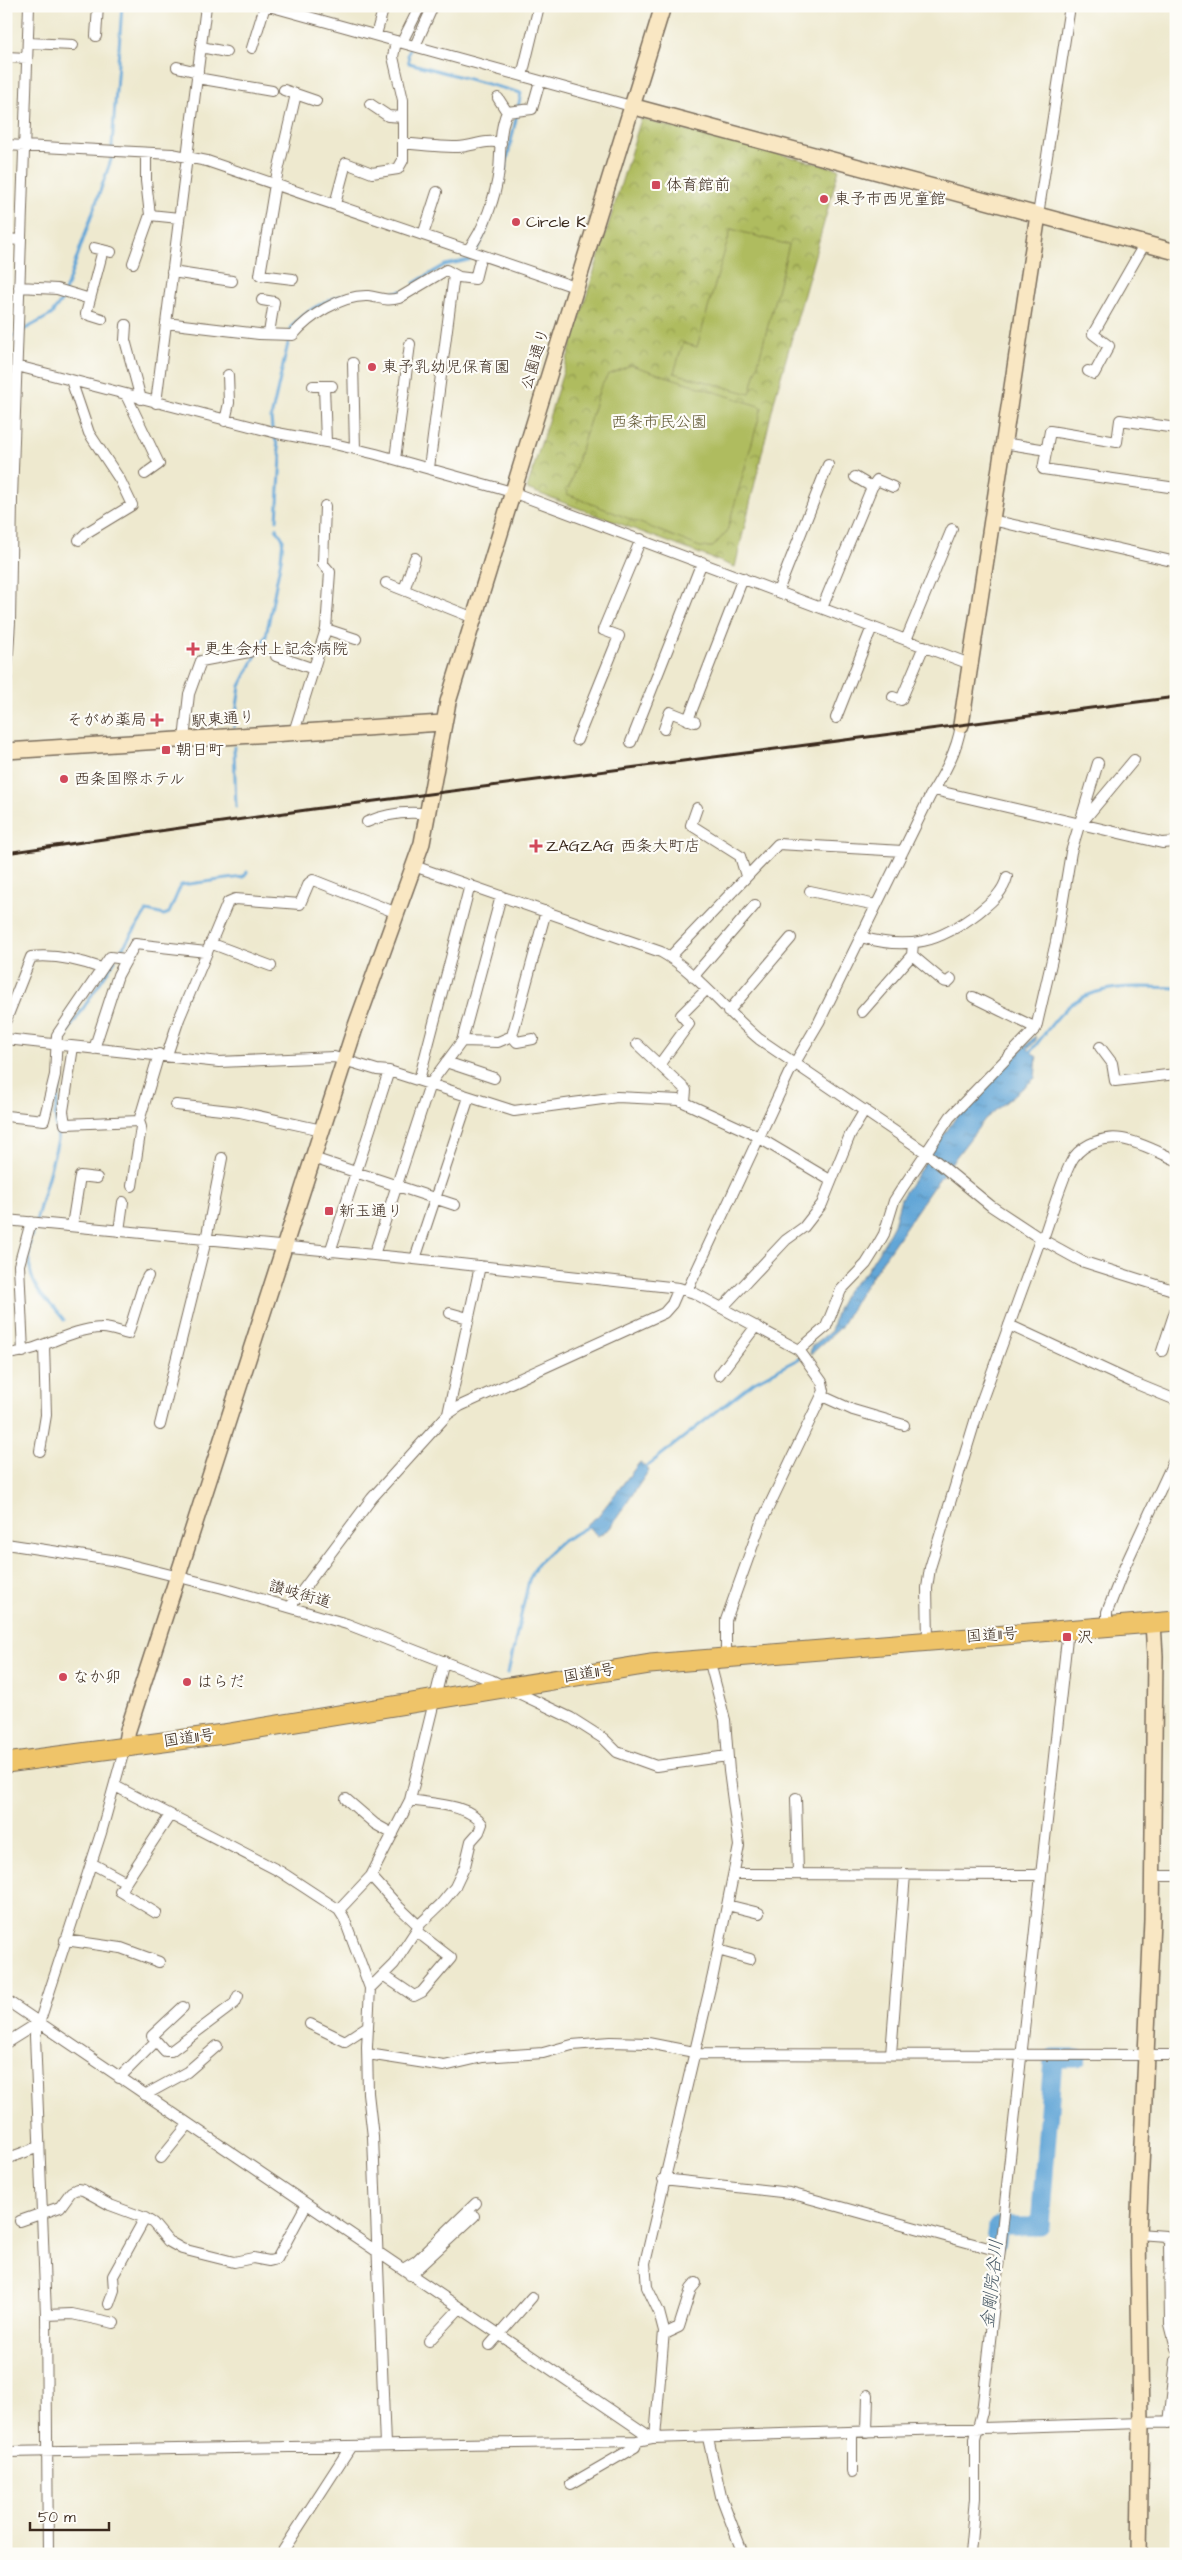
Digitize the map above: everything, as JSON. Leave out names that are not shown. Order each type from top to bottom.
[{"type":"highway","name":"国道11号","points":[[6,1763],[223,1734],[504,1686],[650,1664],[1176,1621]]},
{"type":"street","points":[[6,683],[10,622],[9,499],[17,366],[29,6]]},
{"type":"street","points":[[96,36],[98,6]]},
{"type":"street","points":[[156,403],[206,6]]},
{"type":"street","points":[[252,48],[265,6]]},
{"type":"street","points":[[270,6],[631,106],[1176,252]]},
{"type":"street","points":[[312,18],[315,6]]},
{"type":"street","points":[[376,35],[384,6]]},
{"type":"street","points":[[406,44],[420,6]]},
{"type":"street","points":[[334,204],[346,163],[372,173],[398,169],[403,160],[404,100],[394,57],[406,44],[433,6]]},
{"type":"street","points":[[522,76],[539,6]]},
{"type":"street","name":"公園通り","points":[[125,1748],[128,1730],[322,1130],[414,866],[429,814],[442,723],[663,6]]},
{"type":"street","points":[[290,1607],[372,1498],[448,1414],[460,1406],[664,1313],[684,1289],[795,1065],[819,1022],[903,851],[951,759],[959,738],[1070,6]]},
{"type":"street","points":[[28,43],[73,45]]},
{"type":"street","points":[[201,47],[226,52]]},
{"type":"street","points":[[6,57],[27,58]]},
{"type":"street","points":[[177,68],[197,75],[272,91]]},
{"type":"street","points":[[507,112],[532,109],[540,81]]},
{"type":"street","points":[[284,90],[316,101]]},
{"type":"street","points":[[293,279],[260,275],[275,184],[296,94]]},
{"type":"street","points":[[498,98],[507,112]]},
{"type":"street","points":[[370,104],[388,116],[403,117]]},
{"type":"street","points":[[468,250],[481,233],[499,172],[503,121],[507,112]]},
{"type":"street","points":[[403,143],[444,147],[462,147],[490,140],[501,143]]},
{"type":"street","points":[[6,145],[186,157],[275,184],[575,287]]},
{"type":"street","points":[[134,263],[150,215],[146,181],[146,153]]},
{"type":"street","points":[[423,235],[437,192]]},
{"type":"street","points":[[150,215],[179,218]]},
{"type":"street","points":[[6,239],[20,240]]},
{"type":"street","points":[[1088,371],[1094,374],[1109,346],[1093,334],[1145,243]]},
{"type":"street","points":[[102,250],[86,314],[102,319]]},
{"type":"street","points":[[166,323],[269,334],[291,334],[341,301],[368,296],[390,301],[446,270],[454,276],[475,278],[482,255]]},
{"type":"street","points":[[172,272],[232,281]]},
{"type":"street","points":[[429,468],[454,276]]},
{"type":"street","points":[[19,287],[57,289],[90,299]]},
{"type":"street","points":[[262,300],[274,302],[269,334]]},
{"type":"street","points":[[6,318],[18,318]]},
{"type":"street","points":[[126,325],[125,340],[141,399]]},
{"type":"street","points":[[395,460],[410,344]]},
{"type":"street","points":[[353,363],[356,449]]},
{"type":"street","points":[[17,366],[225,421],[356,449],[512,492],[970,664]]},
{"type":"street","points":[[225,421],[229,403],[228,375]]},
{"type":"street","points":[[72,380],[89,433],[120,480],[132,505],[79,540]]},
{"type":"street","points":[[323,386],[326,442]]},
{"type":"street","points":[[126,395],[159,464],[145,474]]},
{"type":"street","points":[[1176,428],[1120,420],[1117,442],[1050,431],[1044,469],[1176,488]]},
{"type":"street","points":[[1003,444],[1047,450]]},
{"type":"street","points":[[778,591],[828,465]]},
{"type":"street","points":[[855,477],[872,487]]},
{"type":"street","points":[[822,608],[872,487],[877,480],[893,487]]},
{"type":"street","points":[[294,732],[326,629],[330,572],[323,564],[325,506]]},
{"type":"street","points":[[992,520],[1176,562]]},
{"type":"street","points":[[906,640],[952,529]]},
{"type":"street","points":[[577,740],[618,636],[603,630],[641,539]]},
{"type":"street","points":[[404,590],[414,558]]},
{"type":"street","points":[[631,742],[702,562]]},
{"type":"street","points":[[664,729],[670,712],[692,721],[743,578]]},
{"type":"street","points":[[386,583],[474,618]]},
{"type":"street","points":[[836,718],[872,627]]},
{"type":"street","points":[[326,629],[356,640]]},
{"type":"street","points":[[893,698],[901,700],[924,646]]},
{"type":"street","points":[[184,740],[189,694],[201,661],[249,652]]},
{"type":"street","points":[[276,656],[314,669]]},
{"type":"street","name":"駅東通り","points":[[6,751],[442,723]]},
{"type":"street","points":[[1080,825],[1134,760]]},
{"type":"street","points":[[802,1354],[826,1327],[841,1290],[866,1264],[880,1241],[894,1201],[962,1104],[1036,1028],[1056,942],[1071,852],[1098,763]]},
{"type":"street","points":[[934,790],[1162,843],[1176,842]]},
{"type":"street","points":[[697,808],[691,825],[740,856],[746,876]]},
{"type":"street","points":[[367,822],[383,815],[411,812],[429,814]]},
{"type":"street","points":[[670,956],[778,844],[903,851]]},
{"type":"street","points":[[414,866],[670,956],[759,1039],[927,1153],[990,1206],[1041,1239],[1081,1260],[1176,1291]]},
{"type":"street","points":[[861,937],[880,943],[913,943],[945,935],[956,929],[990,902],[1004,887],[1006,877]]},
{"type":"street","points":[[132,1186],[141,1127],[138,1121],[163,1054],[228,902],[235,899],[300,904],[309,883],[313,880],[397,913]]},
{"type":"street","points":[[419,1080],[470,885]]},
{"type":"street","points":[[810,891],[876,905]]},
{"type":"street","points":[[374,1255],[430,1084],[462,1041],[501,896]]},
{"type":"street","points":[[692,977],[755,905]]},
{"type":"street","points":[[512,1036],[546,912]]},
{"type":"street","points":[[728,1012],[791,938]]},
{"type":"street","points":[[862,1012],[912,955],[913,943]]},
{"type":"street","points":[[94,1048],[124,959],[135,944],[208,947],[271,966]]},
{"type":"street","points":[[6,1020],[31,958],[44,955],[86,962],[101,968]]},
{"type":"street","points":[[912,955],[943,981],[948,982],[952,978]]},
{"type":"street","points":[[124,959],[110,957],[57,1035],[63,1046],[71,1071],[63,1111],[65,1124],[138,1121]]},
{"type":"street","points":[[659,1065],[689,1024],[681,1015],[706,990]]},
{"type":"street","points":[[973,997],[1036,1028]]},
{"type":"street","points":[[462,1041],[498,1042],[512,1036]]},
{"type":"street","points":[[512,1036],[517,1042],[533,1039]]},
{"type":"street","points":[[6,1039],[63,1046],[163,1054],[219,1062],[334,1057],[377,1070],[389,1071],[514,1111],[618,1097],[658,1098],[685,1102],[759,1138],[830,1180]]},
{"type":"street","points":[[637,1044],[686,1090],[685,1102]]},
{"type":"street","points":[[6,1116],[44,1120],[63,1046]]},
{"type":"street","points":[[1100,1047],[1112,1063],[1115,1081],[1176,1074]]},
{"type":"street","points":[[446,1062],[494,1078]]},
{"type":"street","points":[[330,1252],[389,1071]]},
{"type":"street","points":[[415,1259],[469,1097]]},
{"type":"street","points":[[176,1105],[240,1112],[322,1130]]},
{"type":"street","points":[[722,1308],[786,1240],[804,1227],[822,1204],[830,1180],[850,1135],[866,1110]]},
{"type":"street","points":[[928,1640],[927,1588],[930,1568],[978,1408],[1073,1158],[1090,1144],[1108,1138],[1125,1139],[1176,1160]]},
{"type":"street","points":[[160,1425],[206,1240],[222,1158]]},
{"type":"street","points":[[313,1158],[455,1205]]},
{"type":"street","points":[[72,1226],[80,1176],[97,1178]]},
{"type":"street","points":[[119,1231],[123,1202]]},
{"type":"street","points":[[6,1220],[415,1259],[684,1289],[756,1326],[802,1354],[825,1388],[760,1525],[726,1620],[717,1659],[739,1846],[718,1950],[663,2179],[645,2264],[647,2287],[659,2312],[664,2334],[654,2438]]},
{"type":"street","points":[[24,1352],[19,1266],[36,1223]]},
{"type":"street","points":[[448,1414],[480,1266]]},
{"type":"street","points":[[6,1354],[24,1352],[55,1340],[102,1328],[128,1334],[148,1276]]},
{"type":"street","points":[[1162,1351],[1176,1308]]},
{"type":"street","points":[[450,1313],[468,1318]]},
{"type":"street","points":[[1009,1325],[1132,1382],[1176,1400]]},
{"type":"street","points":[[719,1375],[756,1326]]},
{"type":"street","points":[[40,1451],[46,1415],[44,1345]]},
{"type":"street","points":[[822,1396],[853,1410],[904,1425]]},
{"type":"street","points":[[1107,1626],[1107,1612],[1125,1566],[1176,1456]]},
{"type":"street","name":"讃岐街道","points":[[6,1544],[76,1553],[177,1577],[347,1624],[504,1686],[571,1718],[604,1739],[617,1752],[656,1766],[728,1756]]},
{"type":"street","points":[[1139,2554],[1141,2424],[1138,2234],[1153,1876],[1155,1656],[1153,1623]]},
{"type":"street","points":[[970,2554],[974,2522],[974,2450],[977,2428],[982,2412],[1068,1629]]},
{"type":"street","points":[[339,1910],[371,1876],[410,1800],[444,1662]]},
{"type":"street","points":[[48,2554],[46,2315],[35,2047],[38,2023],[91,1863],[125,1748]]},
{"type":"street","points":[[115,1786],[281,1872],[339,1910],[370,1988],[368,2094],[373,2137],[385,2445]]},
{"type":"street","points":[[796,1798],[798,1874]]},
{"type":"street","points":[[346,1799],[375,1824],[393,1834]]},
{"type":"street","points":[[370,1988],[394,1964],[418,1928],[455,1887],[465,1866],[472,1840],[479,1832],[482,1824],[478,1818],[465,1810],[410,1800]]},
{"type":"street","points":[[156,1913],[120,1891],[170,1815]]},
{"type":"street","points":[[91,1863],[126,1882]]},
{"type":"street","points":[[734,1874],[1041,1874]]},
{"type":"street","points":[[891,2054],[905,1874]]},
{"type":"street","points":[[371,1876],[418,1928],[451,1958],[422,1992],[414,1996],[383,1975]]},
{"type":"street","points":[[1153,1876],[1176,1876]]},
{"type":"street","points":[[727,1905],[759,1914]]},
{"type":"street","points":[[65,1940],[121,1948],[159,1962]]},
{"type":"street","points":[[718,1950],[750,1959]]},
{"type":"street","points":[[183,2006],[152,2036],[165,2051],[171,2051],[235,2003],[238,1996]]},
{"type":"street","points":[[6,2000],[306,2206],[378,2252],[654,2438]]},
{"type":"street","points":[[6,2043],[38,2023]]},
{"type":"street","points":[[310,2024],[345,2041],[368,2026]]},
{"type":"street","points":[[119,2078],[156,2041]]},
{"type":"street","points":[[368,2054],[444,2066],[483,2056],[543,2053],[572,2045],[648,2042],[693,2053],[1176,2055]]},
{"type":"street","points":[[145,2095],[187,2072],[217,2046]]},
{"type":"street","points":[[161,2158],[188,2125]]},
{"type":"street","points":[[6,2159],[39,2147]]},
{"type":"street","points":[[663,2179],[790,2193],[1000,2251]]},
{"type":"street","points":[[20,2221],[60,2207],[71,2192],[77,2189],[110,2206],[153,2222],[168,2241],[182,2249],[234,2262],[253,2258],[269,2262],[277,2259],[306,2206]]},
{"type":"street","points":[[407,2272],[476,2203]]},
{"type":"street","points":[[407,2272],[474,2216]]},
{"type":"street","points":[[109,2304],[114,2290],[113,2276],[145,2218]]},
{"type":"street","points":[[1138,2234],[1166,2236],[1169,2242],[1170,2324],[1176,2348]]},
{"type":"street","points":[[664,2334],[679,2327],[691,2289],[696,2283]]},
{"type":"street","points":[[490,2345],[532,2297]]},
{"type":"street","points":[[430,2341],[460,2308]]},
{"type":"street","points":[[46,2315],[72,2314],[114,2323]]},
{"type":"street","points":[[6,2452],[637,2441],[654,2438],[708,2438],[1172,2423],[1176,2360]]},
{"type":"street","points":[[867,2432],[868,2395]]},
{"type":"street","points":[[852,2433],[852,2472]]},
{"type":"street","points":[[708,2438],[721,2496],[744,2554]]},
{"type":"street","points":[[571,2484],[635,2447],[637,2441]]},
{"type":"street","points":[[281,2554],[350,2446]]},
{"type":"green space","name":"西条市民公園","points":[[641,119],[839,169],[775,398],[735,567],[527,489]]},
{"type":"green space","points":[[731,229],[789,245],[750,394],[674,373],[683,343],[697,347]]},
{"type":"green space","points":[[631,365],[762,407],[727,531],[713,547],[700,547],[567,494],[600,388],[608,375]]},
{"type":"water","points":[[1035,1036],[1036,1040],[1028,1049],[1037,1057],[1035,1078],[985,1119],[933,1187],[859,1295],[840,1328],[810,1355],[811,1347],[831,1331],[837,1310],[847,1290],[865,1273],[881,1248],[894,1224],[901,1198],[956,1117]]},
{"type":"water","points":[[640,1462],[649,1470],[610,1528],[598,1536],[586,1525],[598,1516]]},
{"type":"waterway","points":[[20,332],[51,315],[62,300],[111,160],[122,6]]},
{"type":"waterway","points":[[422,19],[427,6]]},
{"type":"waterway","points":[[411,46],[408,53],[409,63],[521,93],[518,108]]},
{"type":"waterway","points":[[502,183],[517,114]]},
{"type":"waterway","points":[[414,283],[445,265],[469,260],[480,244],[488,225]]},
{"type":"waterway","points":[[384,294],[402,291]]},
{"type":"waterway","points":[[355,292],[373,292]]},
{"type":"waterway","points":[[272,429],[271,418],[292,326],[317,307],[346,294]]},
{"type":"waterway","points":[[6,339],[15,335]]},
{"type":"waterway","points":[[274,435],[281,457],[277,520]]},
{"type":"waterway","points":[[234,727],[240,686],[266,636],[283,539],[276,528]]},
{"type":"waterway","points":[[234,747],[236,807]]},
{"type":"waterway","points":[[118,955],[147,911],[164,915],[169,913],[181,885],[243,877],[247,872]]},
{"type":"waterway","points":[[32,1236],[58,1140],[55,1115],[61,1078],[63,1039],[115,960]]},
{"type":"waterway","points":[[1029,1054],[1061,1013],[1085,996],[1110,989],[1176,988]]},
{"type":"waterway","points":[[30,1242],[29,1265],[36,1286],[64,1320]]},
{"type":"waterway","points":[[642,1470],[754,1382],[802,1357]]},
{"type":"waterway","points":[[508,1673],[529,1580],[537,1564],[559,1543],[590,1525]]},
{"type":"waterway","name":"金剛院谷川","points":[[996,2242],[998,2226],[1040,2226],[1053,2058],[1077,2058]]},
{"type":"railway","points":[[6,853],[313,809],[1176,697]]},
{"type":"place","name":"体育館前","points":[[656,185]]},
{"type":"place","name":"東予市西児童館","points":[[824,199]]},
{"type":"place","name":"Circle K","points":[[516,222]]},
{"type":"place","name":"東予乳幼児保育園","points":[[372,367]]},
{"type":"place","name":"更生会村上記念病院","points":[[193,649]]},
{"type":"place","name":"そがめ薬局","points":[[157,720]]},
{"type":"place","name":"朝日町","points":[[166,750]]},
{"type":"place","name":"西条国際ホテル","points":[[64,779]]},
{"type":"place","name":"ZAGZAG 西条大町店","points":[[536,846]]},
{"type":"place","name":"新玉通り","points":[[329,1211]]},
{"type":"place","name":"沢","points":[[1067,1637]]},
{"type":"place","name":"なか卯","points":[[63,1677]]},
{"type":"place","name":"はらだ","points":[[187,1682]]}]
